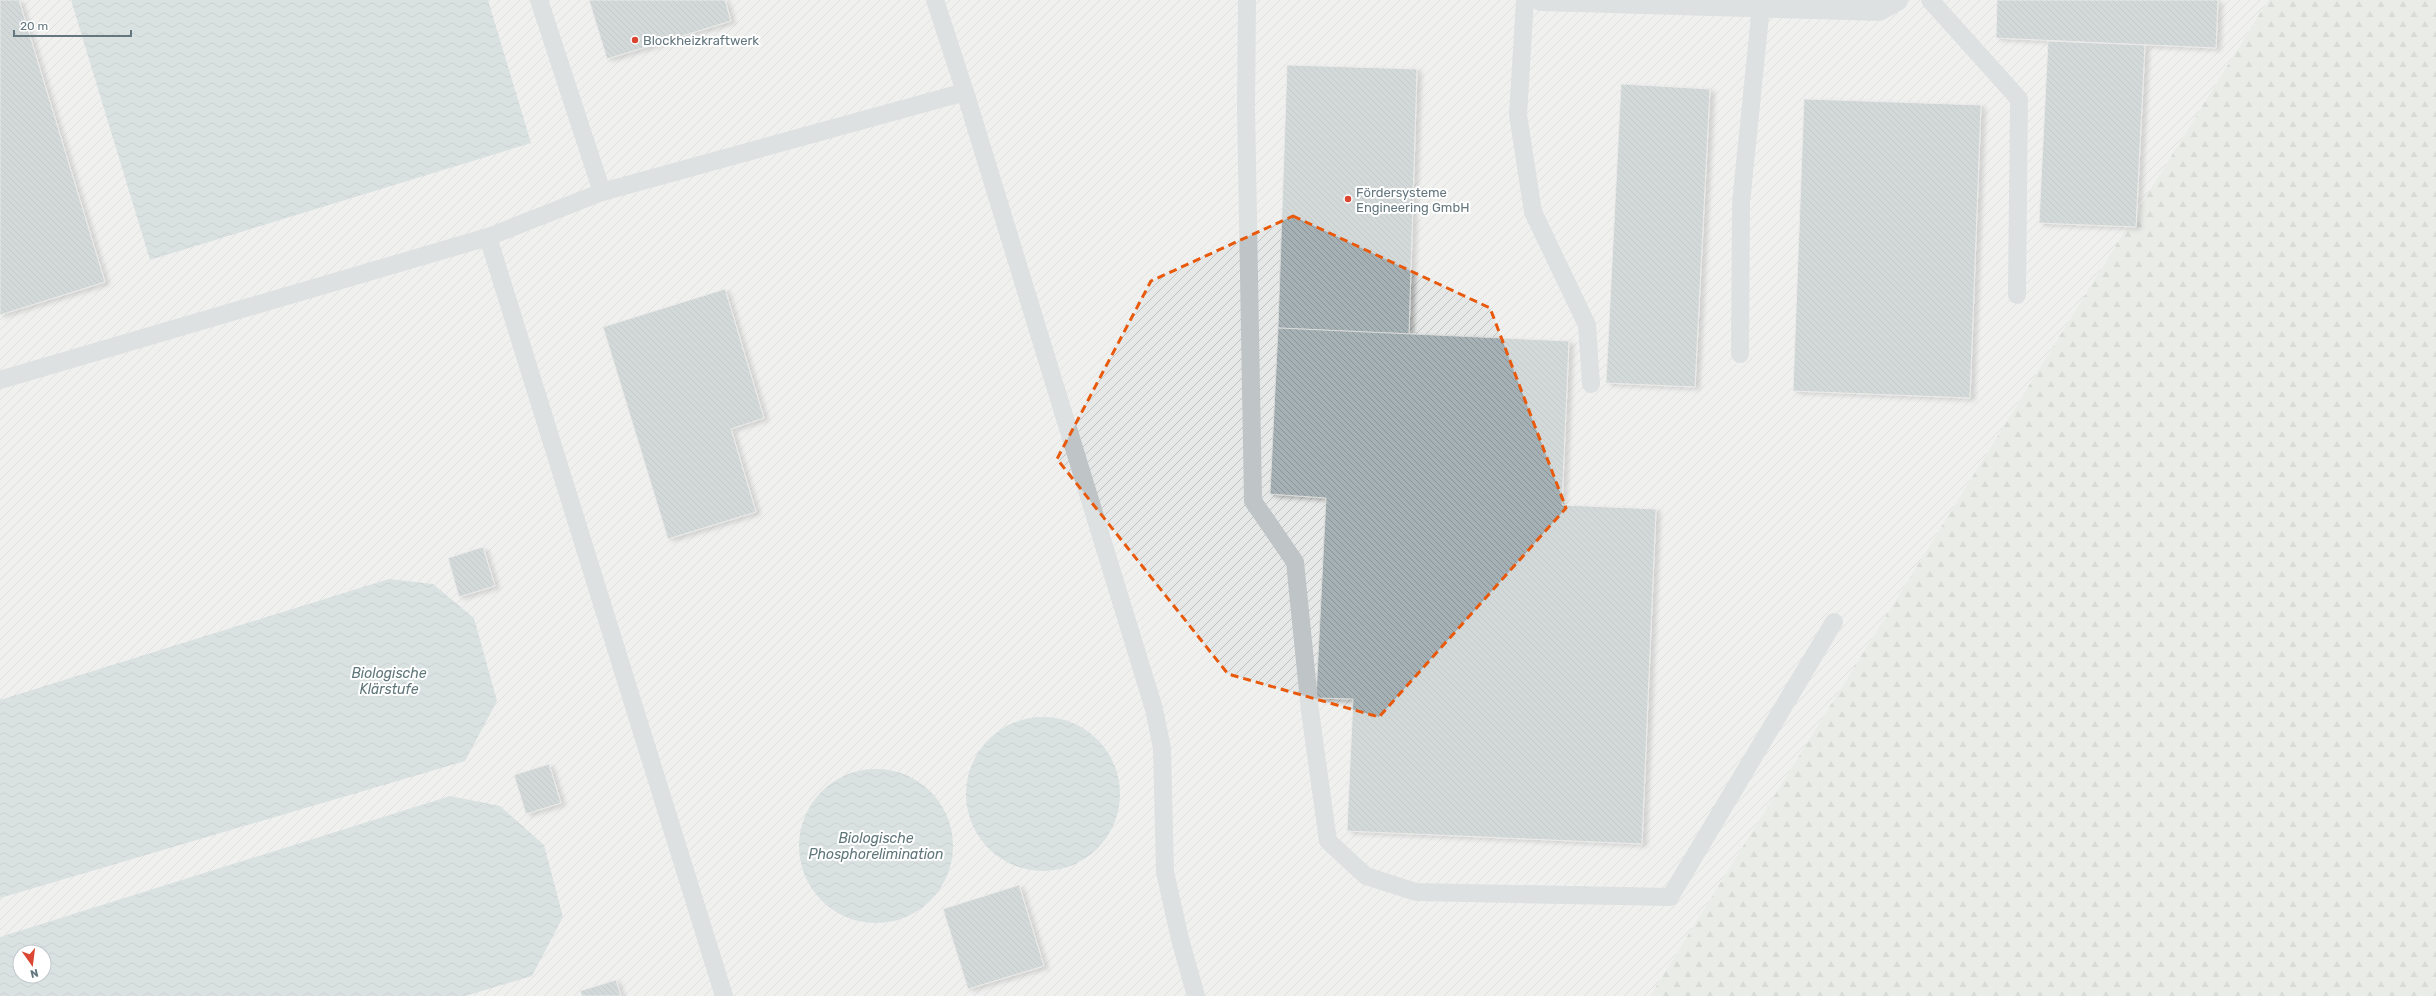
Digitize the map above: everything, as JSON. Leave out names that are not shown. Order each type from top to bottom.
[{"type":"street","points":[[1541,0],[1880,10],[1897,0]]},
{"type":"lane","points":[[539,0],[602,192]]},
{"type":"lane","points":[[935,0],[965,92],[1154,709],[1162,748],[1165,872],[1180,939],[1196,996]]},
{"type":"lane","points":[[1247,0],[1246,108],[1253,501],[1295,562],[1310,711],[1328,841],[1366,876],[1416,892],[1670,898],[1834,622]]},
{"type":"lane","points":[[1525,0],[1518,115],[1533,212],[1587,325],[1591,384]]},
{"type":"lane","points":[[1930,0],[2019,99],[2017,295]]},
{"type":"lane","points":[[1740,354],[1741,203],[1761,6]]},
{"type":"lane","points":[[0,380],[488,237],[602,192],[965,92]]},
{"type":"lane","points":[[488,237],[724,996]]},
{"type":"highlighted area","points":[[1293,216],[1490,308],[1566,508],[1379,717],[1228,674],[1057,459],[1151,281]]},
{"type":"shaded area","points":[[0,0],[2268,0],[1650,996],[0,996]]},
{"type":"green space","points":[[2268,0],[2436,0],[2436,996],[1650,996]]},
{"type":"water","points":[[71,0],[488,0],[531,143],[150,260]]},
{"type":"water","name":"Biologische Klärstufe","points":[[389,579],[433,584],[474,618],[497,701],[465,761],[0,898],[0,700]]},
{"type":"water","name":"Biologische Phosphorelimination","points":[[1043,717],[1065,720],[1079,726],[1086,730],[1102,745],[1111,758],[1117,772],[1120,794],[1117,816],[1111,830],[1107,837],[1092,853],[1079,862],[1065,868],[1043,871],[1021,868],[1007,862],[1000,858],[984,843],[975,830],[969,816],[966,794],[969,772],[975,758],[979,751],[994,735],[1007,726],[1021,720]]},
{"type":"water","name":"Biologische Phosphorelimination","points":[[868,769],[884,769],[898,772],[912,778],[925,786],[936,797],[950,824],[953,846],[952,861],[944,882],[936,895],[925,906],[898,920],[884,923],[868,923],[854,920],[840,914],[827,906],[816,895],[802,868],[799,854],[799,838],[802,824],[808,810],[816,797],[827,786],[854,772]]},
{"type":"water","points":[[450,796],[500,806],[544,845],[563,917],[532,976],[465,996],[0,996],[0,937]]},
{"type":"building","points":[[0,0],[19,0],[105,282],[0,315]]},
{"type":"building","name":"Blockheizkraftwerk","points":[[589,0],[725,0],[731,21],[607,59]]},
{"type":"building","points":[[1997,0],[2218,0],[2216,48],[1996,38]]},
{"type":"building","points":[[2048,41],[2145,45],[2136,227],[2039,223]]},
{"type":"building","name":"Fördersysteme Engineering GmbH","points":[[1287,65],[1417,69],[1409,334],[1278,328]]},
{"type":"building","points":[[1621,84],[1710,89],[1695,387],[1606,383]]},
{"type":"building","points":[[1804,99],[1981,105],[1970,398],[1793,391]]},
{"type":"building","points":[[725,289],[764,418],[731,429],[756,512],[668,539],[603,327]]},
{"type":"building","points":[[1278,328],[1569,341],[1562,505],[1656,509],[1642,844],[1347,831],[1353,699],[1316,698],[1326,498],[1270,494]]},
{"type":"building","points":[[483,547],[495,586],[459,597],[448,558]]},
{"type":"building","points":[[549,764],[561,803],[526,814],[514,775]]},
{"type":"building","points":[[1019,885],[1044,966],[968,989],[943,909]]},
{"type":"building","points":[[616,980],[621,996],[582,996],[580,991]]},
{"type":"place","name":"Blockheizkraftwerk","points":[[635,40]]},
{"type":"place","name":"Fördersysteme Engineering GmbH","points":[[1348,199]]}]
